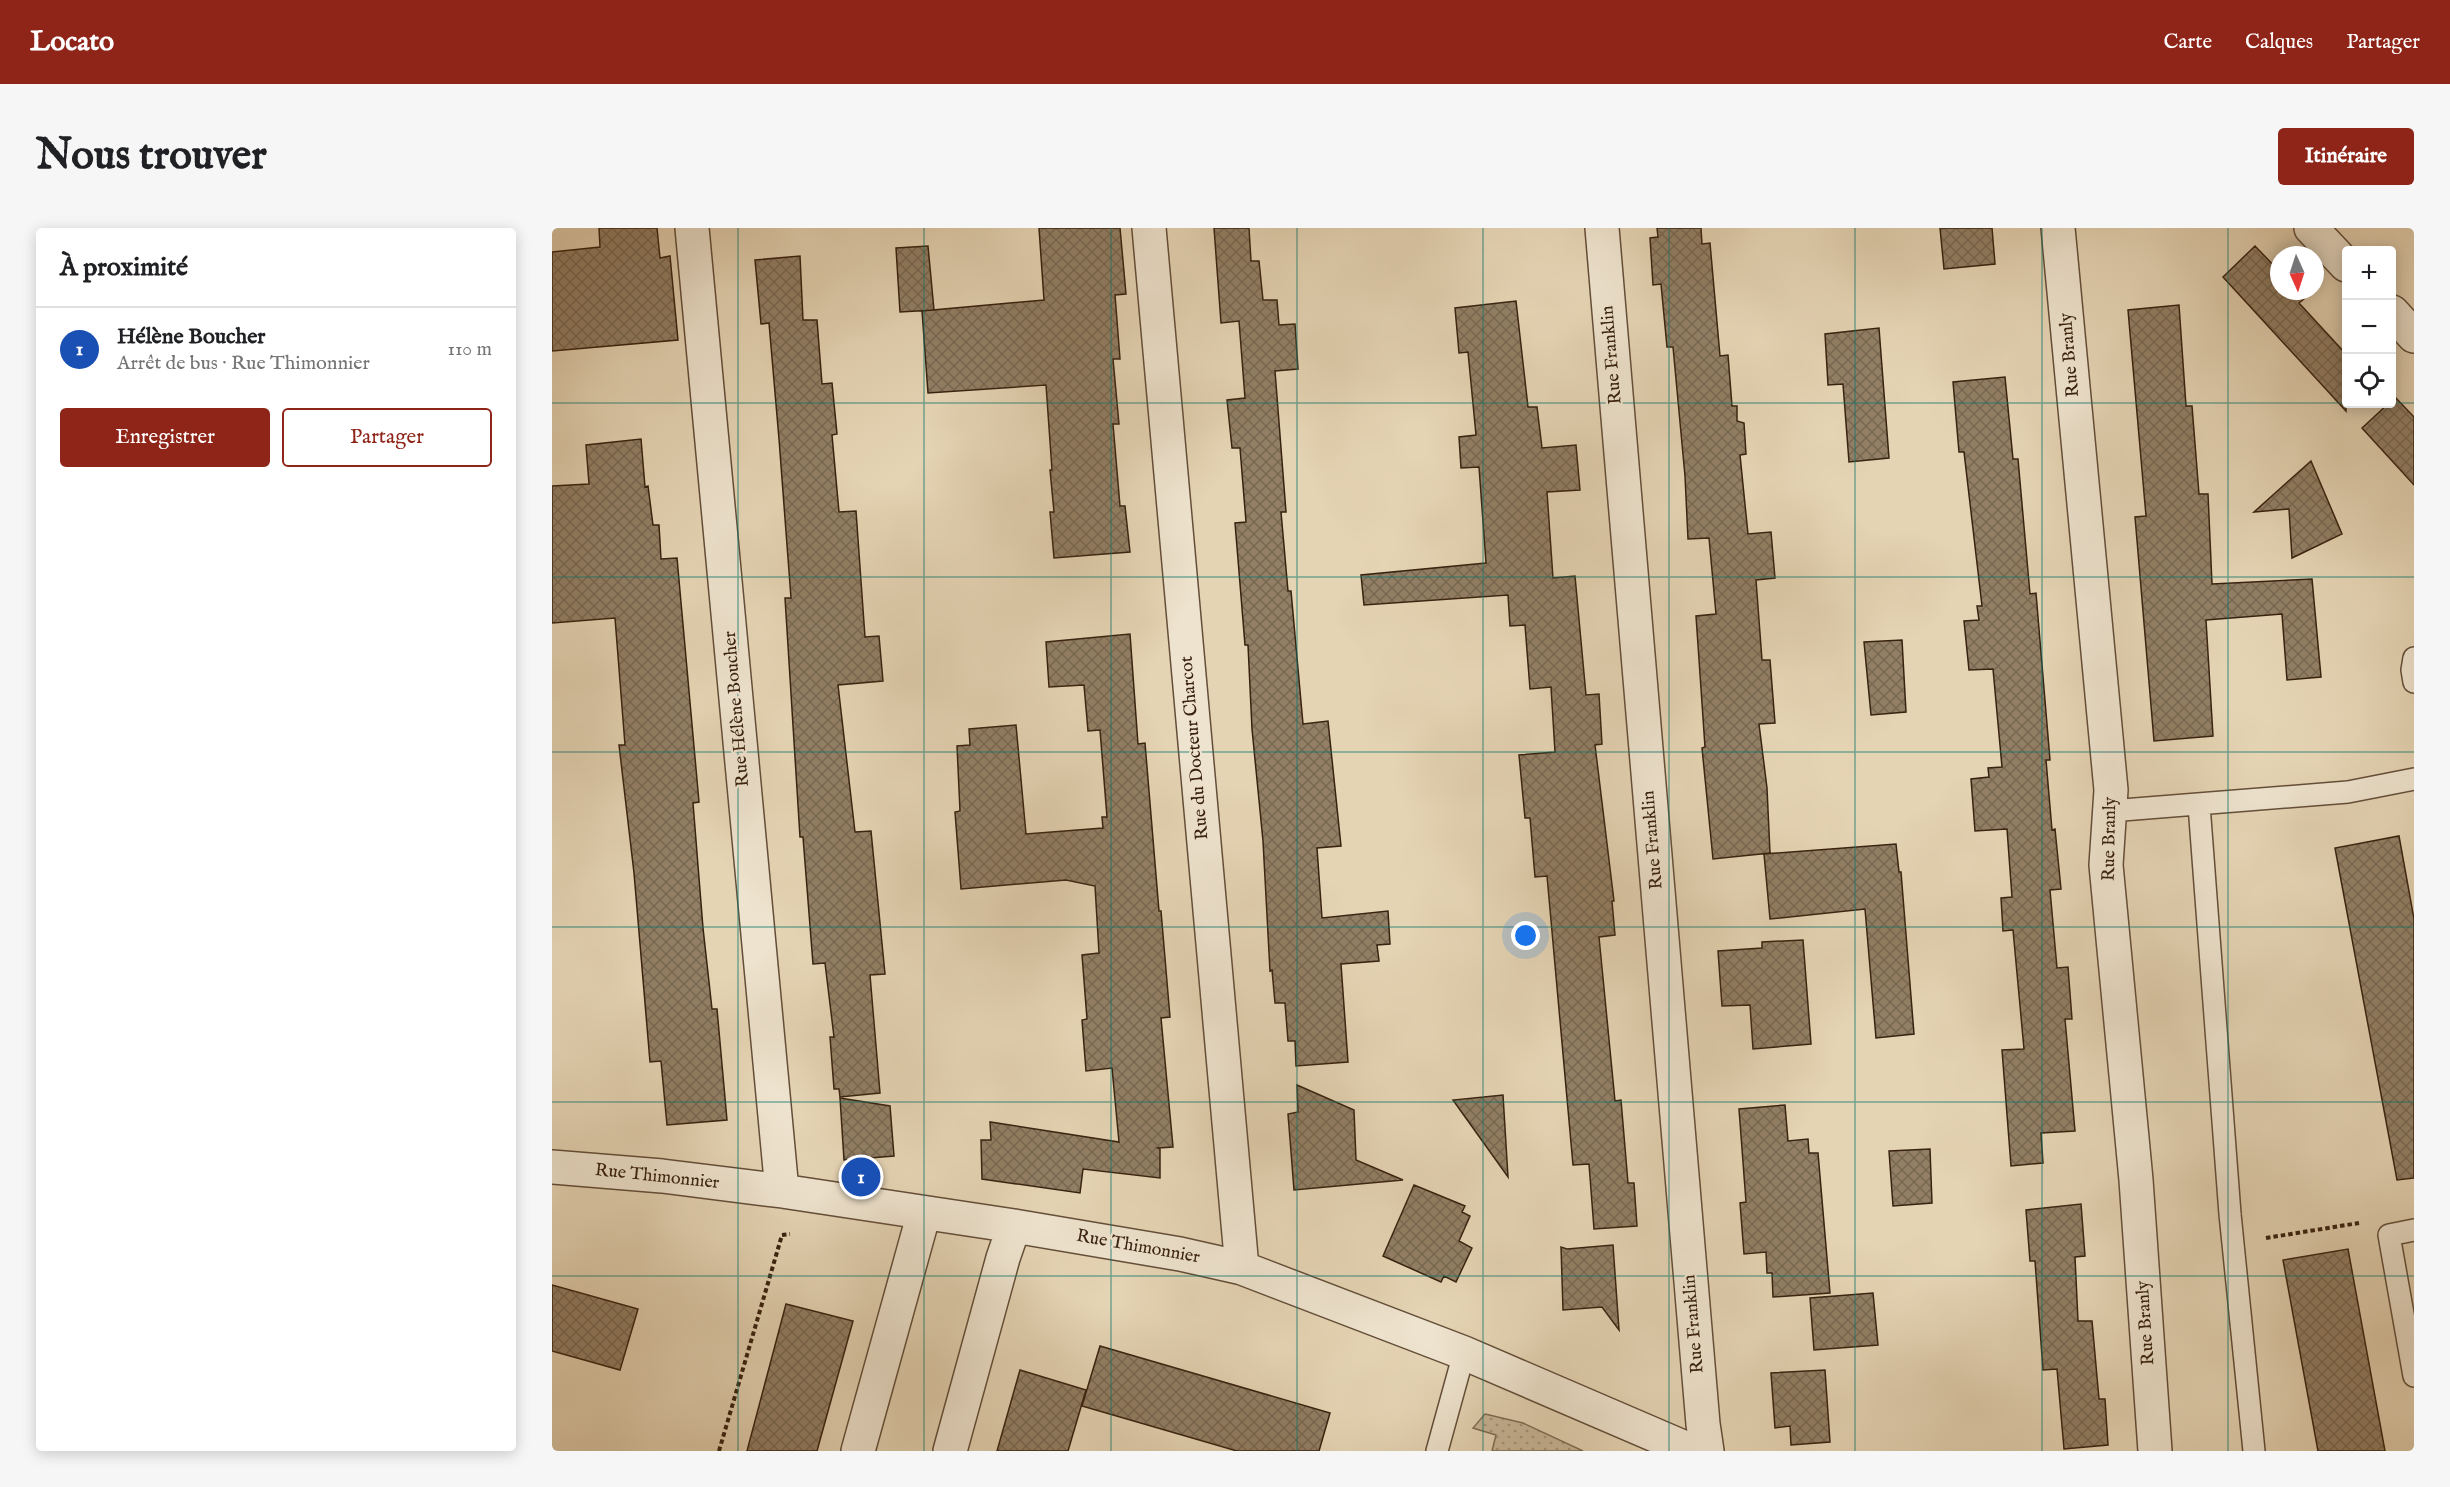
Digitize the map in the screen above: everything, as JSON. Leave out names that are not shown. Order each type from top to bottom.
[{"type":"street","name":"Rue Hélène Boucher","points":[[692,228],[782,1191]]},
{"type":"street","name":"Rue du Docteur Charcot","points":[[1149,228],[1242,1268]]},
{"type":"street","name":"Rue Franklin","points":[[1602,228],[1707,1451]]},
{"type":"street","name":"Rue Branly","points":[[2058,228],[2111,790],[2106,865],[2136,1180],[2155,1451]]},
{"type":"street","points":[[2311,228],[2342,261]]},
{"type":"street","points":[[2396,317],[2414,336]]},
{"type":"street","name":"Rue Thimonnier","points":[[552,1167],[662,1176],[782,1191],[1014,1226],[1180,1254],[1242,1268],[1464,1353],[1692,1451]]},
{"type":"street","points":[[858,1451],[924,1213]]},
{"type":"street","points":[[950,1451],[1003,1258],[1014,1226]]},
{"type":"lane","points":[[2414,658],[2412,670],[2414,682]]},
{"type":"lane","points":[[2110,811],[2348,792],[2414,779]]},
{"type":"lane","points":[[2199,805],[2233,1244],[2254,1451]]},
{"type":"lane","points":[[2414,1230],[2389,1235],[2414,1376]]},
{"type":"lane","points":[[1437,1451],[1464,1353]]},
{"type":"path","points":[[2233,1244],[2369,1221],[2389,1235]]},
{"type":"path","points":[[719,1451],[782,1235],[791,1233]]},
{"type":"shaded area","points":[[1485,1414],[1523,1423],[1583,1451],[1492,1451],[1496,1435],[1473,1428]]},
{"type":"building","points":[[599,228],[657,228],[660,258],[670,256],[678,340],[552,351],[552,252],[600,247]]},
{"type":"building","points":[[1039,228],[1120,228],[1126,294],[1115,295],[1120,359],[1113,359],[1119,424],[1113,424],[1120,506],[1125,506],[1130,552],[1054,558],[1050,512],[1054,512],[1046,385],[928,393],[922,311],[1044,300]]},
{"type":"building","points":[[1214,228],[1249,228],[1251,261],[1259,261],[1263,300],[1277,300],[1279,325],[1295,324],[1298,369],[1275,371],[1286,512],[1281,512],[1303,724],[1328,721],[1341,846],[1317,848],[1322,918],[1388,911],[1390,944],[1377,945],[1379,961],[1341,964],[1348,1062],[1296,1066],[1295,1041],[1288,1041],[1285,1003],[1275,1003],[1272,970],[1270,971],[1248,645],[1245,645],[1235,523],[1246,522],[1240,448],[1232,448],[1227,400],[1245,398],[1239,321],[1221,323]]},
{"type":"building","points":[[1657,228],[1701,228],[1702,244],[1710,243],[1720,356],[1728,355],[1732,406],[1737,406],[1737,421],[1744,423],[1746,454],[1740,455],[1748,534],[1771,532],[1775,578],[1756,580],[1762,660],[1770,660],[1775,723],[1759,724],[1767,788],[1770,853],[1713,859],[1702,748],[1705,747],[1696,616],[1716,614],[1709,538],[1688,539],[1685,476],[1673,347],[1667,347],[1661,284],[1653,285],[1650,238],[1658,237]]},
{"type":"building","points":[[1940,228],[1992,228],[1995,264],[1944,269]]},
{"type":"building","points":[[928,246],[934,310],[900,312],[896,248]]},
{"type":"building","points":[[2255,246],[2270,262],[2270,300],[2303,300],[2299,303],[2342,350],[2342,407],[2223,277]]},
{"type":"building","points":[[800,256],[803,320],[817,320],[822,384],[832,383],[837,434],[832,435],[839,512],[856,511],[865,637],[879,636],[883,681],[838,685],[855,832],[871,831],[885,974],[870,975],[880,1093],[840,1097],[839,1089],[834,1089],[830,1037],[834,1037],[825,963],[813,964],[803,837],[800,837],[785,598],[791,598],[779,439],[769,323],[761,324],[755,260]]},
{"type":"building","points":[[1516,301],[1528,407],[1537,407],[1542,448],[1576,445],[1580,490],[1547,492],[1553,578],[1575,576],[1586,695],[1599,694],[1602,744],[1595,745],[1614,901],[1612,901],[1615,935],[1599,937],[1615,1101],[1621,1100],[1628,1183],[1634,1183],[1637,1226],[1594,1229],[1589,1164],[1573,1165],[1547,876],[1535,877],[1530,818],[1525,818],[1519,755],[1555,752],[1551,687],[1530,689],[1525,625],[1510,626],[1508,595],[1364,605],[1361,575],[1486,563],[1479,467],[1461,468],[1459,437],[1476,435],[1468,352],[1459,353],[1455,308]]},
{"type":"building","points":[[2179,305],[2186,406],[2192,406],[2199,494],[2208,494],[2212,584],[2312,579],[2321,677],[2287,680],[2282,614],[2206,620],[2213,736],[2154,741],[2135,517],[2146,516],[2128,310]]},
{"type":"building","points":[[1879,328],[1889,458],[1849,462],[1843,384],[1828,385],[1825,334]]},
{"type":"building","points":[[2005,377],[2013,459],[2018,459],[2030,594],[2036,593],[2050,760],[2046,760],[2052,830],[2055,829],[2061,889],[2050,890],[2057,968],[2068,967],[2072,1019],[2065,1019],[2075,1131],[2041,1133],[2043,1163],[2011,1166],[2002,1050],[2024,1049],[2013,930],[2003,931],[2001,898],[2012,897],[2007,829],[1975,831],[1971,779],[1989,777],[1988,768],[2002,767],[1993,669],[1969,670],[1964,621],[1979,620],[1977,606],[1982,606],[1964,452],[1959,452],[1953,382]]},
{"type":"building","points":[[2396,398],[2414,417],[2414,485],[2362,428],[2384,408],[2396,408]]},
{"type":"building","points":[[641,439],[645,487],[648,486],[653,525],[659,525],[661,559],[677,558],[699,802],[693,803],[703,928],[712,1009],[717,1009],[727,1120],[667,1125],[661,1061],[650,1062],[634,873],[619,745],[625,745],[615,618],[552,623],[552,486],[589,484],[586,445]]},
{"type":"building","points":[[2311,461],[2342,534],[2292,558],[2289,509],[2254,512]]},
{"type":"building","points":[[1130,634],[1138,744],[1145,743],[1170,1017],[1161,1018],[1173,1147],[1158,1148],[1160,1149],[1160,1178],[1083,1169],[1080,1193],[982,1179],[981,1140],[991,1140],[990,1122],[1119,1142],[1112,1068],[1086,1071],[1082,1020],[1087,1019],[1082,955],[1099,953],[1095,886],[1066,880],[961,889],[955,812],[960,811],[957,746],[970,745],[969,729],[1016,725],[1026,834],[1103,828],[1102,817],[1107,817],[1100,730],[1088,731],[1084,685],[1049,687],[1046,642]]},
{"type":"building","points":[[1902,640],[1906,712],[1871,715],[1864,642]]},
{"type":"building","points":[[2399,836],[2414,919],[2414,1178],[2397,1180],[2335,848]]},
{"type":"building","points":[[1896,844],[1899,872],[1901,872],[1914,1034],[1876,1038],[1865,909],[1770,919],[1764,854]]},
{"type":"building","points":[[1803,940],[1811,1044],[1753,1049],[1750,1005],[1722,1006],[1718,951],[1762,948],[1762,942]]},
{"type":"building","points":[[1297,1085],[1354,1110],[1356,1160],[1403,1180],[1294,1190],[1288,1114],[1298,1112]]},
{"type":"building","points":[[1503,1095],[1508,1177],[1453,1100]]},
{"type":"building","points":[[840,1098],[890,1106],[894,1156],[844,1160]]},
{"type":"building","points":[[1785,1105],[1788,1141],[1808,1139],[1809,1153],[1818,1153],[1830,1293],[1773,1297],[1772,1273],[1767,1273],[1766,1252],[1744,1254],[1740,1203],[1746,1202],[1739,1109]]},
{"type":"building","points":[[1930,1149],[1932,1203],[1893,1206],[1889,1151]]},
{"type":"building","points":[[1414,1185],[1465,1206],[1462,1212],[1470,1216],[1459,1241],[1472,1248],[1456,1282],[1444,1276],[1441,1282],[1383,1256]]},
{"type":"building","points":[[2081,1204],[2085,1256],[2075,1257],[2078,1321],[2092,1321],[2099,1399],[2105,1399],[2108,1445],[2064,1449],[2057,1369],[2043,1370],[2035,1261],[2030,1261],[2026,1210]]},
{"type":"building","points":[[1613,1245],[1619,1330],[1602,1307],[1563,1310],[1561,1247],[1567,1249]]},
{"type":"building","points":[[2348,1249],[2385,1451],[2318,1451],[2283,1260]]},
{"type":"building","points":[[552,1285],[638,1309],[620,1370],[552,1351]]},
{"type":"building","points":[[1873,1293],[1878,1345],[1814,1350],[1810,1298]]},
{"type":"building","points":[[786,1304],[853,1321],[817,1451],[747,1451]]},
{"type":"building","points":[[1100,1346],[1330,1413],[1319,1451],[1237,1451],[1082,1406]]},
{"type":"building","points":[[1020,1370],[1086,1390],[1068,1451],[997,1451]]},
{"type":"building","points":[[1825,1370],[1830,1442],[1791,1445],[1790,1426],[1775,1428],[1771,1373]]},
{"type":"place","name":"Hélène Boucher","points":[[861,1177]]}]
